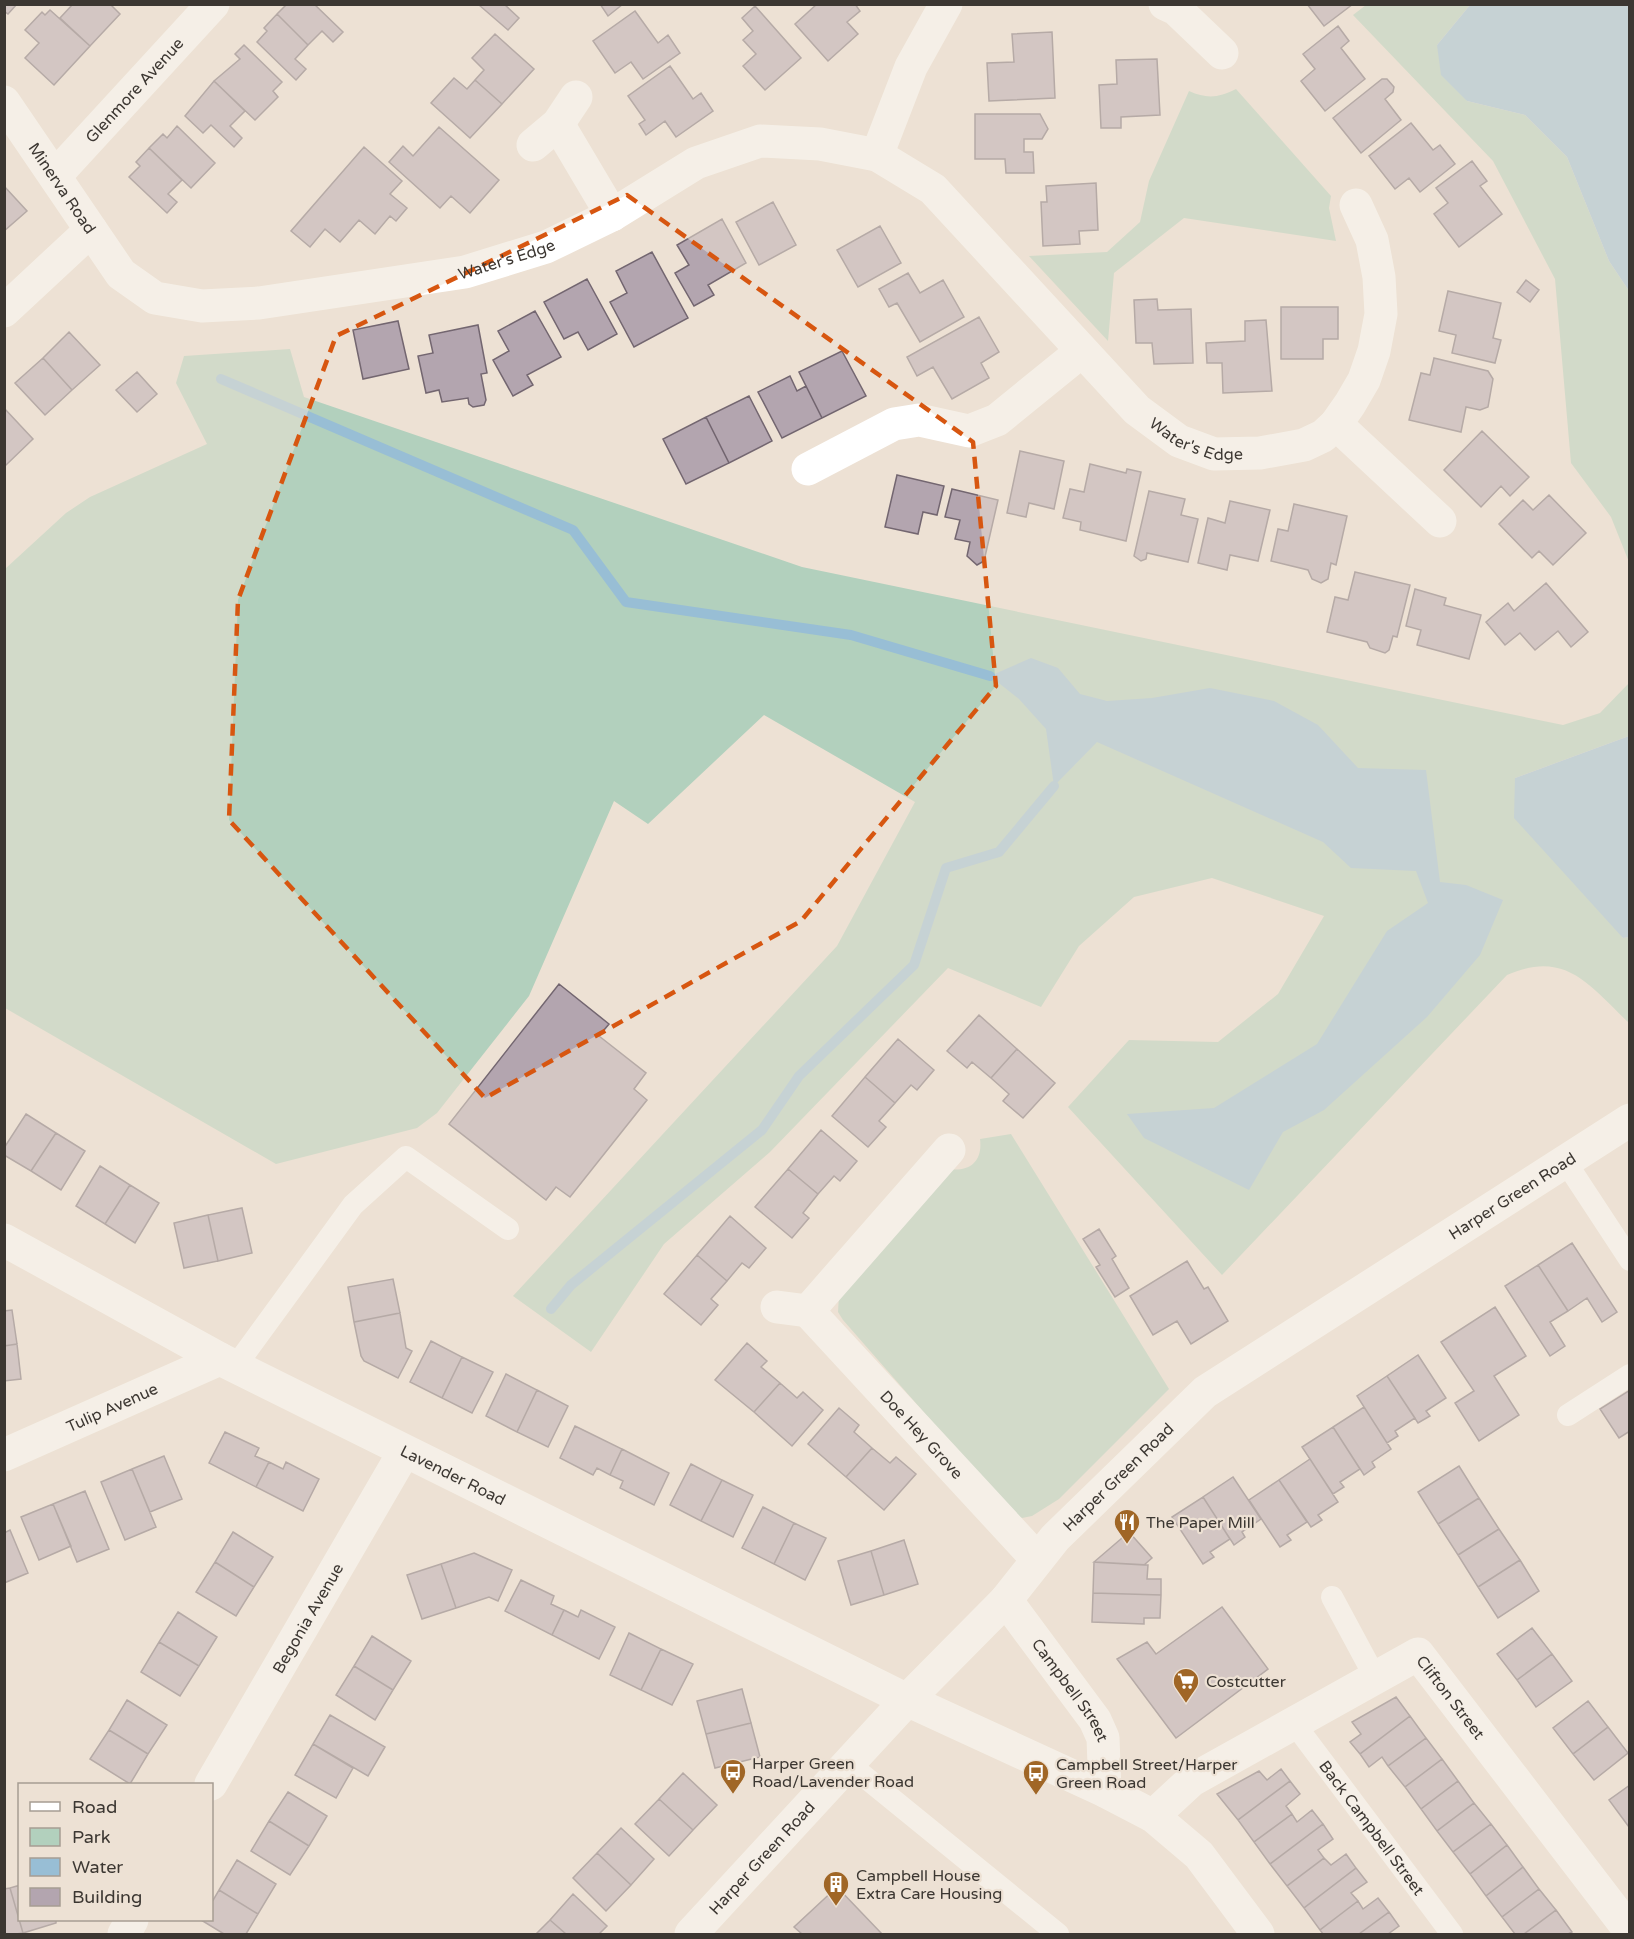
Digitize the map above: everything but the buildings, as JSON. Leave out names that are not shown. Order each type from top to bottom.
[{"type":"street","name":"Glenmore Avenue","points":[[55,176],[213,4]]},
{"type":"street","points":[[877,155],[911,67],[946,4]]},
{"type":"street","points":[[1165,4],[1176,9],[1222,53]]},
{"type":"street","name":"Minerva Road","points":[[4,102],[121,274]]},
{"type":"street","points":[[533,146],[567,110],[612,215]]},
{"type":"street","name":"Water's Edge","points":[[121,274],[155,298],[202,306],[259,303],[465,272],[546,247],[612,215],[696,163],[760,141],[820,144],[877,155],[933,189],[1137,410],[1179,441],[1214,454],[1260,453],[1304,445],[1323,436],[1336,424],[1364,380],[1374,351],[1380,314],[1379,277],[1383,236],[1356,205]]},
{"type":"street","points":[[4,311],[91,230]]},
{"type":"street","points":[[808,469],[845,460],[894,424],[919,420],[969,431],[997,420],[1082,351]]},
{"type":"street","points":[[1336,424],[1440,521]]},
{"type":"street","name":"Harper Green Road","points":[[691,1935],[907,1700],[1006,1600],[1055,1538],[1205,1392],[1629,1120]]},
{"type":"street","name":"Doe Hey Grove","points":[[949,1150],[793,1309],[1037,1559]]},
{"type":"street","name":"Lavender Road","points":[[4,1240],[227,1363],[907,1700]]},
{"type":"street","name":"Tulip Avenue","points":[[4,1455],[227,1363]]},
{"type":"street","name":"Begonia Avenue","points":[[212,1783],[404,1452]]},
{"type":"street","name":"Campbell Street","points":[[1006,1600],[1095,1720],[1103,1738],[1105,1791]]},
{"type":"street","name":"Clifton Street","points":[[1153,1816],[1192,1780],[1418,1654],[1629,1931]]},
{"type":"street","points":[[907,1700],[1105,1791],[1153,1816],[1199,1855],[1258,1935]]},
{"type":"street","points":[[124,1935],[131,1921]]},
{"type":"lane","points":[[227,1363],[353,1205],[406,1157],[508,1229]]},
{"type":"lane","points":[[1565,1161],[1629,1260]]},
{"type":"lane","points":[[1568,1415],[1629,1375]]},
{"type":"lane","points":[[1332,1597],[1375,1677]]},
{"type":"lane","name":"Back Campbell Street","points":[[1293,1722],[1452,1935]]},
{"type":"lane","points":[[849,1764],[1058,1935]]},
{"type":"highlighted area","points":[[627,195],[973,442],[996,686],[801,921],[485,1098],[229,820],[238,600],[336,336]]},
{"type":"green space","points":[[1366,5],[1470,5],[1437,45],[1467,101],[1525,115],[1567,157],[1609,261],[1629,291],[1629,562],[1611,517],[1571,463],[1555,279],[1493,161],[1353,15]]},
{"type":"green space","points":[[1236,89],[1331,196],[1329,208],[1336,241],[1184,218],[1114,273],[1108,341],[1029,256],[1107,252],[1140,222],[1149,181],[1189,91],[1212,96]]},
{"type":"green space","points":[[290,349],[304,397],[802,567],[1563,725],[1600,713],[1629,683],[1629,736],[1515,778],[1623,938],[1629,937],[1629,1023],[1589,985],[1576,975],[1561,969],[1545,966],[1528,968],[1507,975],[1222,1275],[1068,1107],[1129,1040],[1218,1042],[1278,994],[1324,916],[1212,878],[1134,897],[1079,946],[1041,1007],[948,968],[770,1152],[664,1244],[591,1352],[513,1296],[837,946],[915,802],[764,715],[648,824],[614,801],[529,996],[437,1113],[417,1128],[276,1164],[5,1008],[5,569],[66,513],[90,497],[207,444],[176,383],[184,356]]},
{"type":"green space","points":[[1011,1134],[1169,1389],[1059,1499],[1032,1516],[1022,1518],[1012,1513],[838,1312],[839,1295],[948,1169],[962,1169],[973,1164],[979,1154],[980,1139]]},
{"type":"water","points":[[1470,5],[1629,5],[1629,291],[1609,261],[1567,157],[1525,115],[1467,101],[1441,75],[1437,45]]},
{"type":"water","points":[[1031,658],[1058,668],[1080,694],[1107,701],[1152,698],[1210,688],[1274,701],[1318,725],[1358,768],[1426,770],[1440,882],[1466,885],[1503,900],[1480,955],[1427,1017],[1324,1110],[1283,1132],[1249,1190],[1144,1138],[1127,1114],[1214,1108],[1317,1044],[1387,931],[1428,903],[1416,871],[1351,868],[1323,842],[1097,742],[1054,786],[1046,729],[1019,699],[990,676]]},
{"type":"water","points":[[1629,736],[1630,937],[1623,938],[1514,818],[1515,778]]},
{"type":"waterway","points":[[221,379],[573,530],[626,602],[851,635],[990,676]]},
{"type":"waterway","points":[[551,1309],[571,1285],[762,1130],[799,1076],[914,965],[946,868],[999,852],[1054,786]]},
{"type":"place","name":"The Paper Mill","points":[[1127,1545]]},
{"type":"place","name":"Costcutter","points":[[1186,1704]]},
{"type":"place","name":"Harper Green Road/Lavender Road","points":[[733,1795]]},
{"type":"place","name":"Campbell Street/Harper Green Road","points":[[1036,1796]]},
{"type":"place","name":"Campbell House Extra Care Housing","points":[[836,1907]]}]
